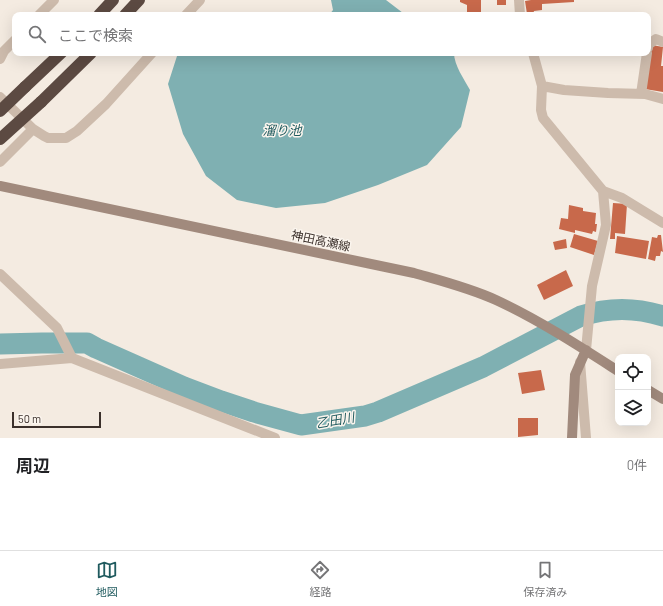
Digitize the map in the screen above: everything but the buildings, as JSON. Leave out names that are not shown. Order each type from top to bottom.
[{"type":"highway","points":[[102,12],[113,0]]},
{"type":"highway","points":[[128,12],[139,0]]},
{"type":"highway","points":[[0,111],[58,56]]},
{"type":"highway","points":[[0,139],[41,102],[88,56]]},
{"type":"main road","name":"神田高瀬線","points":[[0,186],[414,273],[496,300],[586,350],[615,369]]},
{"type":"main road","points":[[572,438],[575,375],[586,350]]},
{"type":"main road","points":[[651,392],[663,399]]},
{"type":"street","points":[[42,12],[54,0]]},
{"type":"street","points":[[189,12],[200,0]]},
{"type":"street","points":[[519,0],[520,12]]},
{"type":"street","points":[[651,43],[656,39],[663,42]]},
{"type":"street","points":[[1,53],[12,43]]},
{"type":"street","points":[[0,97],[33,129],[48,138],[70,137],[106,104],[149,56]]},
{"type":"street","points":[[534,56],[542,86],[541,110],[543,118],[603,191],[622,198],[663,223]]},
{"type":"street","points":[[641,94],[647,56]]},
{"type":"street","points":[[542,86],[564,90],[608,94],[641,94],[663,99]]},
{"type":"street","points":[[0,162],[33,129]]},
{"type":"street","points":[[586,350],[592,286],[606,225],[603,191]]},
{"type":"street","points":[[0,274],[57,328],[72,358]]},
{"type":"street","points":[[0,364],[72,358],[275,438]]},
{"type":"street","points":[[580,362],[586,438]]},
{"type":"water","points":[[331,0],[386,0],[402,12],[331,12],[333,10]]},
{"type":"water","name":"溜り池","points":[[177,56],[454,56],[457,67],[470,90],[461,127],[427,165],[378,185],[325,203],[276,208],[237,200],[206,176],[183,134],[168,84]]},
{"type":"waterway","name":"乙田川","points":[[0,344],[87,343],[184,387],[254,412],[301,425],[365,416],[378,412],[483,367],[581,316],[602,311],[622,309],[642,311],[663,316]]}]
